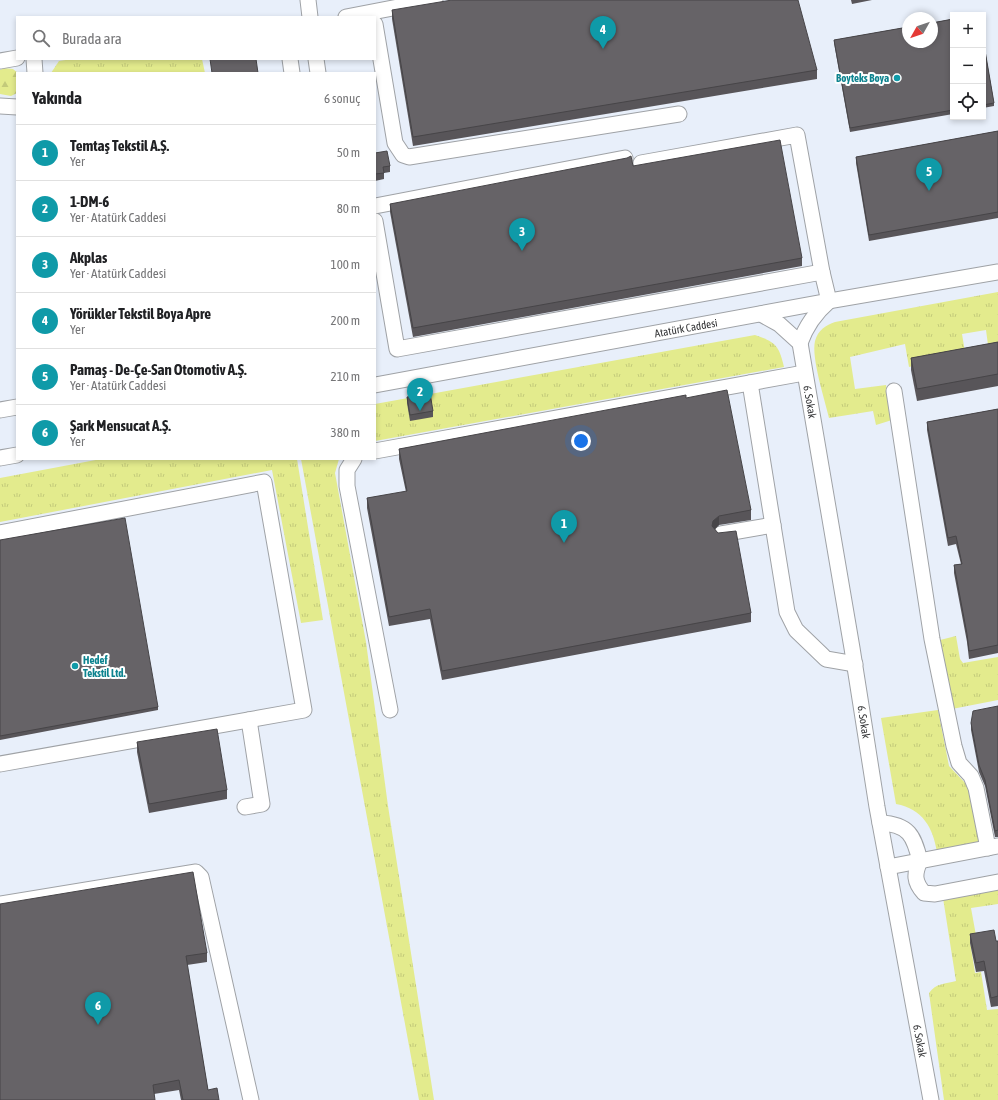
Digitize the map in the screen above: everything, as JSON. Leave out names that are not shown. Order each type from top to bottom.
[{"type":"street","points":[[308,0],[310,16]]},
{"type":"street","points":[[376,16],[435,0]]},
{"type":"street","points":[[376,29],[395,143],[403,155],[409,157],[678,114]]},
{"type":"street","points":[[0,61],[16,58]]},
{"type":"street","points":[[34,60],[35,72]]},
{"type":"street","points":[[290,60],[292,72]]},
{"type":"street","points":[[316,60],[318,72]]},
{"type":"street","points":[[0,106],[16,106]]},
{"type":"street","points":[[641,163],[797,135],[822,272],[829,301],[813,317],[803,333],[800,343],[780,324],[761,314]]},
{"type":"street","points":[[376,206],[625,158]]},
{"type":"street","points":[[376,227],[396,349],[822,272]]},
{"type":"street","name":"Atatürk Caddesi","points":[[376,385],[829,301],[998,272]]},
{"type":"street","name":"6. Sokak","points":[[800,343],[855,664],[880,823],[931,1100]]},
{"type":"street","points":[[376,451],[804,373]]},
{"type":"street","points":[[750,383],[786,612],[790,622],[813,648],[826,659],[855,664]]},
{"type":"street","points":[[888,868],[993,847],[976,788],[971,776],[959,763],[954,746],[936,662],[894,391]]},
{"type":"street","points":[[0,410],[16,407]]},
{"type":"street","points":[[0,458],[16,455]]},
{"type":"street","points":[[353,460],[347,470],[347,486],[390,710]]},
{"type":"street","points":[[0,533],[264,482],[304,710],[0,764]]},
{"type":"street","points":[[721,534],[773,525]]},
{"type":"street","points":[[245,807],[262,804],[249,720]]},
{"type":"street","points":[[880,823],[899,826],[908,832],[916,844],[920,861],[915,872],[916,881],[924,893],[934,894],[998,882]]},
{"type":"street","points":[[0,904],[196,872],[201,877],[251,1100]]},
{"type":"shaded area","points":[[0,0],[998,0],[998,1100],[0,1100]]},
{"type":"green space","points":[[202,60],[205,72],[52,72],[59,61]]},
{"type":"green space","points":[[4,68],[13,69],[17,72],[16,94],[11,96],[0,94],[0,70]]},
{"type":"green space","points":[[998,292],[998,344],[988,345],[986,330],[962,334],[965,352],[909,367],[905,344],[850,357],[855,389],[886,385],[892,420],[876,425],[873,411],[829,418],[819,379],[814,348],[816,337],[826,326],[835,322]]},
{"type":"green space","points":[[755,335],[768,340],[776,346],[784,367],[376,441],[376,404]]},
{"type":"green space","points":[[96,460],[297,460],[323,620],[301,623],[272,470],[0,522],[0,478]]},
{"type":"green space","points":[[301,460],[339,460],[335,473],[366,642],[388,806],[434,1100],[419,1100]]},
{"type":"green space","points":[[956,636],[960,659],[963,663],[998,657],[998,700],[952,709],[936,641]]},
{"type":"green space","points":[[938,710],[949,766],[970,788],[982,841],[937,852],[933,835],[920,815],[913,810],[896,804],[881,718]]},
{"type":"green space","points":[[998,888],[998,904],[971,908],[977,941],[970,942],[975,973],[981,972],[987,1010],[998,1009],[998,1100],[944,1100],[929,993],[935,987],[944,983],[956,981],[943,898]]},
{"type":"building","points":[[452,0],[798,0],[817,70],[413,137],[392,10]]},
{"type":"building","name":"Boyteks Boya","points":[[950,20],[950,111],[850,128],[834,40],[902,28],[902,48],[938,48],[938,22]]},
{"type":"building","points":[[986,56],[994,103],[986,104]]},
{"type":"building","points":[[210,60],[256,60],[258,72],[212,72]]},
{"type":"building","points":[[998,131],[998,212],[869,235],[856,157]]},
{"type":"building","points":[[780,140],[802,258],[413,328],[390,204],[631,156],[633,166]]},
{"type":"building","points":[[387,151],[390,166],[383,167],[384,173],[376,174],[376,153]]},
{"type":"building","points":[[998,342],[998,374],[917,389],[911,358]]},
{"type":"building","points":[[727,390],[751,510],[719,516],[713,521],[712,526],[718,533],[736,531],[751,613],[442,671],[430,609],[389,617],[367,498],[407,491],[399,449],[686,395],[686,398]]},
{"type":"building","points":[[430,393],[433,411],[410,415],[407,397]]},
{"type":"building","points":[[998,409],[998,645],[969,651],[954,565],[962,564],[956,536],[948,538],[927,422]]},
{"type":"building","name":"Hedef Tekstil Ltd.","points":[[125,518],[158,707],[0,736],[0,540]]},
{"type":"building","points":[[998,706],[998,830],[995,831],[985,780],[979,765],[971,723],[973,711]]},
{"type":"building","points":[[217,729],[227,790],[149,804],[137,742]]},
{"type":"building","points":[[193,872],[207,953],[186,956],[208,1090],[217,1088],[219,1100],[183,1100],[179,1080],[153,1085],[155,1100],[0,1100],[0,904]]},
{"type":"building","points":[[994,930],[996,941],[998,941],[998,996],[991,998],[984,961],[976,963],[970,934]]},
{"type":"place","name":"Yörükler Tekstil Boya Apre","points":[[603,49]]},
{"type":"place","name":"Boyteks Boya","points":[[897,78]]},
{"type":"place","name":"Pamaş - De-Çe-San Otomotiv A.Ş.","points":[[929,191]]},
{"type":"place","name":"Akplas","points":[[522,251]]},
{"type":"place","name":"1-DM-6","points":[[420,411]]},
{"type":"place","name":"Temtaş Tekstil A.Ş.","points":[[564,543]]},
{"type":"place","name":"Hedef Tekstil Ltd.","points":[[75,666]]},
{"type":"place","name":"Şark Mensucat A.Ş.","points":[[98,1025]]}]
